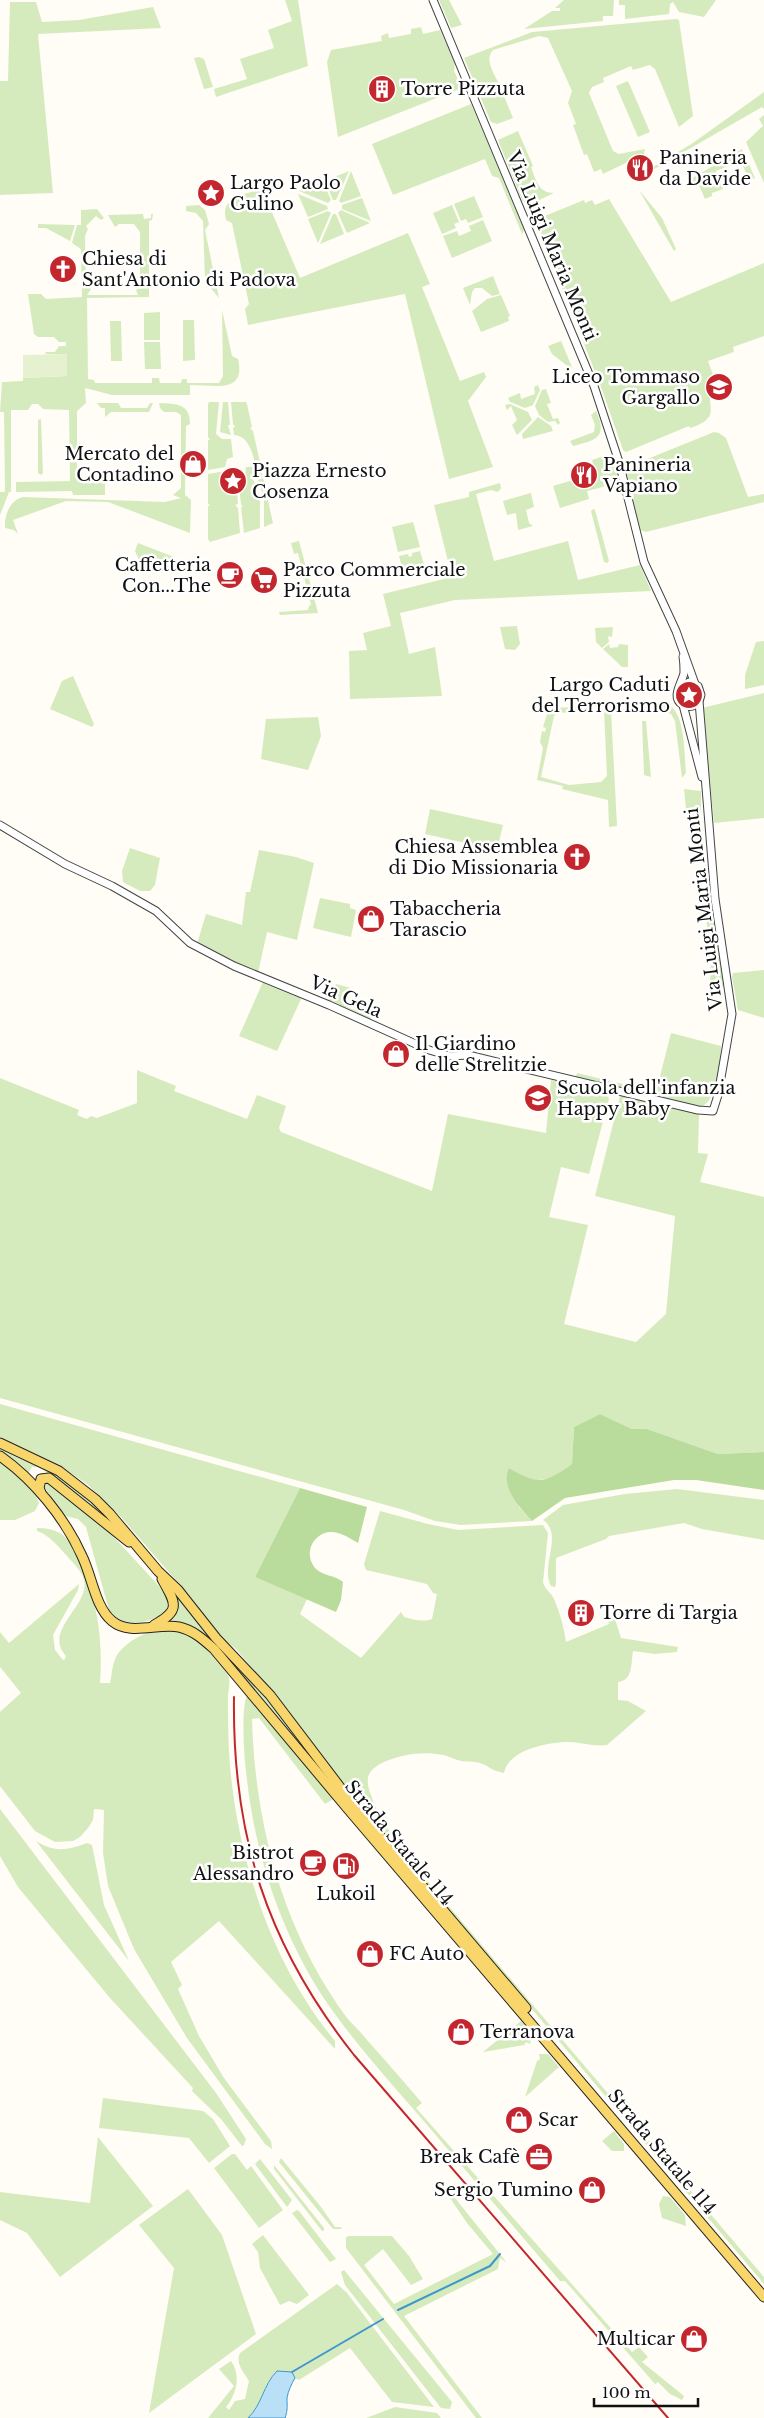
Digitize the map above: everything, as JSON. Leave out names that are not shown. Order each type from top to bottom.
[{"type":"main road","name":"Strada Statale 114","points":[[0,1443],[40,1461],[73,1481],[110,1514],[158,1571],[178,1590],[216,1638],[270,1695],[352,1803],[764,2289]]},
{"type":"main road","name":"Strada Statale 114","points":[[0,1456],[42,1496],[81,1553],[106,1616],[112,1622],[127,1628],[153,1626],[186,1629],[214,1649],[764,2297]]},
{"type":"main road","points":[[42,1496],[38,1483],[40,1479],[49,1478],[139,1549]]},
{"type":"main road","points":[[153,1626],[170,1615],[174,1606],[174,1601],[158,1571]]},
{"type":"street","name":"Via Luigi Maria Monti","points":[[433,0],[594,386],[619,462],[644,562],[683,649],[695,684]]},
{"type":"street","points":[[683,649],[684,670],[677,697],[683,705],[706,791]]},
{"type":"street","points":[[680,686],[685,683],[695,684],[701,692],[699,701],[706,791]]},
{"type":"street","points":[[683,705],[691,706],[699,701]]},
{"type":"street","name":"Via Luigi Maria Monti","points":[[706,791],[716,899],[732,1014],[718,1095],[713,1111]]},
{"type":"street","name":"Via Gela","points":[[0,825],[64,864],[112,886],[156,911],[190,944],[234,966],[329,1004],[429,1050],[450,1056],[468,1055],[698,1110],[713,1111]]},
{"type":"green space","points":[[285,0],[298,0],[308,66],[216,97],[214,89],[247,79],[240,59],[274,48],[268,30],[292,21]]},
{"type":"green space","points":[[439,0],[449,0],[462,25],[451,28]]},
{"type":"green space","points":[[564,0],[614,0],[613,16],[603,16],[603,21],[524,29],[552,11],[560,11],[560,8],[555,8]]},
{"type":"green space","points":[[619,0],[716,0],[704,17],[679,12],[673,2],[670,4],[669,14],[625,19],[625,5],[619,5]]},
{"type":"green space","points":[[10,2],[36,2],[42,22],[79,20],[153,7],[161,28],[38,34],[53,193],[0,195],[0,81],[8,81]]},
{"type":"green space","points":[[679,20],[693,116],[679,127],[655,69],[650,65],[633,70],[631,66],[603,78],[604,82],[592,87],[589,93],[613,151],[619,154],[645,149],[644,154],[603,174],[601,169],[594,172],[587,154],[584,155],[573,125],[576,124],[568,103],[572,91],[548,38],[539,36],[493,50],[490,54],[491,67],[499,84],[496,85],[498,88],[500,87],[513,118],[497,124],[491,122],[464,58],[532,32]]},
{"type":"green space","points":[[421,27],[423,34],[440,30],[455,63],[454,71],[462,88],[338,137],[327,62],[331,50],[382,41],[381,36],[388,33],[389,38],[411,34],[411,29]]},
{"type":"green space","points":[[194,58],[204,59],[213,87],[204,89]]},
{"type":"green space","points":[[628,81],[650,132],[638,137],[616,86]]},
{"type":"green space","points":[[764,92],[764,109],[762,107],[644,175],[643,173],[693,143]]},
{"type":"green space","points":[[471,104],[525,229],[522,234],[499,178],[492,176],[485,159],[393,195],[372,144]]},
{"type":"green space","points":[[764,115],[764,183],[746,142],[763,126],[759,119]]},
{"type":"green space","points":[[518,131],[533,166],[531,167],[538,185],[544,191],[554,193],[535,202],[526,203],[522,200],[498,140]]},
{"type":"green space","points":[[742,149],[755,178],[749,180],[741,161],[716,171],[723,189],[712,193],[712,196],[705,199],[697,181],[688,184],[689,180]]},
{"type":"green space","points":[[349,171],[336,200],[333,200],[325,181]]},
{"type":"green space","points":[[351,171],[361,196],[341,203],[339,201]]},
{"type":"green space","points":[[323,182],[331,200],[328,203],[299,191]]},
{"type":"green space","points":[[262,189],[300,278],[408,233],[430,284],[422,287],[460,381],[484,372],[486,377],[468,401],[493,467],[449,479],[405,294],[248,325],[245,309],[249,304],[232,223],[226,220],[225,212],[230,201],[241,195]]},
{"type":"green space","points":[[639,190],[662,218],[676,249],[674,251]]},
{"type":"green space","points":[[298,194],[327,206],[328,209],[308,217]]},
{"type":"green space","points":[[474,196],[483,217],[468,223],[466,219],[461,221],[454,204]]},
{"type":"green space","points":[[362,198],[371,221],[342,209],[342,205]]},
{"type":"green space","points":[[609,199],[671,302],[764,263],[764,336],[733,347],[734,352],[708,361],[715,380],[711,388],[711,407],[708,418],[690,428],[689,426],[626,452],[623,450],[601,387],[537,224],[540,218],[584,200],[585,203],[592,200],[595,205]]},
{"type":"green space","points":[[199,205],[205,210],[209,224],[205,230],[219,298],[205,281],[203,221],[196,213],[186,211],[186,206]]},
{"type":"green space","points":[[452,205],[459,222],[454,224],[456,228],[442,234],[433,213]]},
{"type":"green space","points":[[97,209],[104,218],[101,220],[96,216],[86,226],[88,229],[85,236],[86,286],[91,289],[87,295],[138,295],[136,290],[140,287],[140,232],[134,224],[119,224],[115,227],[108,215],[143,214],[144,219],[151,218],[151,214],[153,214],[152,220],[149,221],[149,297],[87,298],[88,379],[94,380],[95,383],[152,383],[152,378],[159,378],[160,383],[181,383],[182,379],[187,379],[187,383],[219,383],[223,376],[222,310],[232,356],[238,359],[239,370],[237,378],[233,383],[226,385],[190,385],[190,395],[112,395],[85,388],[86,403],[77,411],[77,480],[105,480],[105,495],[73,495],[72,491],[16,492],[16,482],[70,481],[69,410],[43,409],[38,404],[32,404],[28,410],[11,410],[11,492],[9,492],[0,515],[0,492],[5,492],[4,412],[0,412],[2,382],[23,381],[23,378],[67,376],[67,354],[46,354],[45,352],[55,352],[59,346],[66,346],[66,342],[59,342],[54,337],[38,337],[34,334],[28,294],[41,294],[46,299],[82,297],[81,249],[72,243],[77,225],[81,225],[81,210]]},
{"type":"green space","points":[[341,210],[370,223],[347,233],[338,213]]},
{"type":"green space","points":[[328,211],[331,213],[318,243],[308,219]]},
{"type":"green space","points":[[333,214],[336,214],[344,234],[320,244]]},
{"type":"green space","points":[[483,220],[492,241],[452,258],[443,236],[457,231],[459,236],[471,231],[469,226]]},
{"type":"green space","points":[[38,224],[75,225],[70,241],[46,228],[38,228]]},
{"type":"green space","points":[[493,276],[500,294],[492,296],[482,288],[475,288],[472,292],[470,305],[463,288]]},
{"type":"green space","points":[[501,295],[510,316],[508,317],[509,321],[481,332],[472,311],[487,299]]},
{"type":"green space","points":[[160,312],[160,340],[144,340],[144,313]]},
{"type":"green space","points":[[183,320],[194,320],[195,360],[183,361]]},
{"type":"green space","points":[[110,321],[121,321],[122,361],[111,361]]},
{"type":"green space","points":[[561,341],[572,367],[570,368],[552,354],[548,346]]},
{"type":"green space","points":[[144,342],[160,342],[161,369],[145,369]]},
{"type":"green space","points":[[67,354],[67,376],[23,378],[23,355]]},
{"type":"green space","points":[[538,385],[540,390],[533,405],[525,408],[510,402],[508,398],[520,393],[521,399],[535,394],[534,387]]},
{"type":"green space","points":[[546,389],[551,403],[547,404],[553,419],[558,418],[560,423],[558,425],[555,421],[548,422],[539,415],[535,406],[542,390]]},
{"type":"green space","points":[[209,402],[219,402],[216,434],[222,439],[231,439],[233,457],[227,459],[225,467],[208,470],[208,440],[210,440],[208,437]]},
{"type":"green space","points":[[223,402],[228,402],[230,425],[228,425],[231,435],[220,432]]},
{"type":"green space","points":[[231,402],[246,402],[247,404],[252,427],[250,428],[253,431],[260,462],[255,463],[251,449],[246,441],[234,435],[233,428],[235,427],[233,424]]},
{"type":"green space","points":[[97,403],[118,403],[121,408],[147,408],[150,403],[153,403],[149,412],[111,412],[105,417],[105,408],[101,408]]},
{"type":"green space","points":[[159,403],[181,406],[188,412],[190,424],[186,426],[185,495],[191,500],[190,533],[108,502],[66,501],[13,520],[18,534],[14,530],[5,528],[6,518],[11,505],[23,497],[165,502],[181,498],[173,495],[181,488],[181,415],[176,412],[164,412],[160,408]]},
{"type":"green space","points":[[510,404],[528,412],[532,420],[517,435],[512,425],[517,420],[511,406],[507,410],[505,405]]},
{"type":"green space","points":[[596,411],[601,427],[598,436],[588,442],[573,446],[570,441],[594,432],[595,425],[591,415]]},
{"type":"green space","points":[[538,417],[551,426],[553,431],[523,439],[522,434]]},
{"type":"green space","points":[[41,419],[43,473],[41,475],[38,473],[38,420]]},
{"type":"green space","points":[[714,432],[726,438],[748,497],[764,494],[764,502],[646,532],[640,530],[626,471],[630,466]]},
{"type":"green space","points":[[601,457],[610,461],[612,459],[618,474],[616,478],[605,486],[587,491],[589,499],[560,508],[553,486],[587,476],[586,473],[595,471],[592,460]]},
{"type":"green space","points":[[260,465],[273,523],[264,527],[264,498],[257,477],[256,466]]},
{"type":"green space","points":[[246,467],[252,467],[252,476],[260,498],[260,528],[244,533],[241,507],[243,507],[238,477],[245,476]]},
{"type":"green space","points":[[226,471],[229,478],[236,478],[238,504],[235,505],[238,508],[240,533],[210,542],[208,539],[208,506],[210,506],[208,503],[208,474]]},
{"type":"green space","points":[[500,483],[501,488],[498,492],[491,490],[476,494],[494,561],[568,541],[578,580],[640,565],[651,591],[455,600],[400,613],[409,654],[435,647],[442,696],[350,699],[349,651],[367,650],[363,633],[391,626],[383,594],[452,577],[434,505],[469,497],[469,492]]},
{"type":"green space","points":[[531,493],[534,507],[526,510],[529,523],[533,526],[518,530],[516,513],[507,515],[503,501]]},
{"type":"green space","points":[[595,510],[609,561],[607,563],[604,562],[591,511]]},
{"type":"green space","points":[[413,522],[420,547],[398,552],[392,527]]},
{"type":"green space","points":[[299,541],[318,613],[280,615],[279,612],[308,610],[311,605],[298,553],[294,554],[291,543]]},
{"type":"green space","points":[[138,543],[174,557],[143,569],[135,551]]},
{"type":"green space","points":[[420,551],[426,571],[404,576],[399,556],[408,554],[409,557],[412,556],[412,553]]},
{"type":"green space","points":[[517,626],[520,644],[515,650],[505,649],[500,627]]},
{"type":"green space","points":[[613,627],[612,637],[608,636],[609,642],[602,648],[596,642],[595,628]]},
{"type":"green space","points":[[764,641],[764,685],[745,689],[745,675],[756,642]]},
{"type":"green space","points":[[609,644],[610,648],[618,647],[619,644],[628,645],[628,667],[622,667],[603,649]]},
{"type":"green space","points":[[73,676],[94,724],[92,727],[50,709],[62,681]]},
{"type":"green space","points":[[764,693],[764,818],[714,823],[702,708]]},
{"type":"green space","points":[[666,703],[673,708],[681,724],[686,773],[682,778],[675,721],[671,714],[664,712],[613,713],[613,710],[638,709],[638,704]]},
{"type":"green space","points":[[576,707],[575,712],[558,713],[554,716],[541,777],[569,785],[601,782],[607,776],[604,710],[611,710],[617,826],[609,827],[608,800],[562,789],[563,786],[537,780],[543,748],[540,742],[542,731],[545,732],[546,728],[543,727],[548,711],[552,708]]},
{"type":"green space","points":[[318,717],[321,736],[308,770],[261,759],[266,719]]},
{"type":"green space","points":[[642,721],[646,721],[651,777],[644,775]]},
{"type":"green space","points":[[684,789],[701,791],[701,812],[695,827],[694,819],[687,818]]},
{"type":"green space","points":[[430,809],[503,825],[497,850],[425,834]]},
{"type":"green space","points":[[130,848],[160,858],[155,885],[150,891],[140,891],[123,882],[122,871]]},
{"type":"green space","points":[[259,850],[296,857],[314,863],[297,940],[267,932],[258,973],[197,944],[206,914],[242,925],[246,892],[250,892]]},
{"type":"green space","points":[[320,898],[350,904],[350,908],[356,910],[351,937],[313,928]]},
{"type":"green space","points":[[704,900],[711,905],[724,985],[719,991],[710,989],[711,959]]},
{"type":"green space","points":[[764,970],[764,1018],[738,1010],[732,977],[733,973]]},
{"type":"green space","points":[[263,982],[302,997],[277,1051],[239,1036]]},
{"type":"green space","points":[[336,984],[351,988],[347,1007],[371,1017],[370,1021],[328,1001]]},
{"type":"green space","points":[[671,1033],[721,1046],[719,1071],[714,1090],[706,1104],[700,1107],[576,1077],[577,1073],[656,1092]]},
{"type":"green space","points":[[137,1070],[176,1086],[174,1091],[247,1119],[257,1095],[286,1106],[279,1128],[281,1132],[432,1191],[448,1114],[546,1133],[551,1080],[607,1093],[609,1099],[589,1174],[561,1167],[549,1217],[588,1225],[564,1324],[636,1342],[666,1314],[675,1216],[595,1196],[620,1096],[699,1114],[698,1153],[708,1154],[700,1182],[764,1197],[764,1452],[718,1454],[647,1429],[632,1429],[600,1414],[574,1427],[572,1464],[551,1478],[532,1481],[509,1468],[519,1507],[532,1521],[461,1525],[435,1521],[404,1510],[0,1398],[0,1078],[79,1110],[77,1115],[87,1119],[91,1116],[97,1118],[137,1103]]},
{"type":"green space","points":[[0,1404],[300,1488],[255,1577],[307,1599],[300,1614],[361,1658],[401,1612],[404,1617],[411,1619],[432,1619],[437,1594],[433,1593],[427,1584],[366,1570],[364,1564],[380,1511],[458,1530],[543,1525],[548,1533],[543,1582],[556,1604],[566,1642],[609,1624],[607,1617],[614,1616],[621,1638],[678,1647],[677,1652],[655,1654],[633,1651],[629,1675],[623,1681],[618,1682],[618,1700],[628,1701],[646,1711],[607,1745],[568,1742],[540,1746],[513,1758],[507,1765],[504,1773],[478,1762],[461,1761],[428,1753],[398,1757],[378,1765],[368,1777],[368,1786],[375,1807],[391,1833],[404,1849],[419,1861],[409,1861],[354,1798],[262,1680],[236,1649],[217,1634],[193,1600],[120,1516],[87,1484],[62,1467],[0,1437]]},
{"type":"green space","points":[[600,1414],[632,1429],[647,1429],[718,1454],[764,1452],[764,1490],[696,1480],[674,1480],[565,1498],[532,1521],[517,1504],[509,1490],[507,1475],[509,1468],[534,1479],[547,1479],[554,1475],[572,1464],[574,1427]]},
{"type":"green space","points":[[0,1446],[62,1478],[77,1488],[103,1512],[113,1526],[88,1502],[39,1467],[32,1467],[28,1474],[0,1453]]},
{"type":"green space","points":[[0,1461],[32,1491],[39,1503],[35,1511],[15,1520],[0,1520]]},
{"type":"green space","points":[[46,1480],[100,1522],[171,1599],[170,1609],[155,1618],[139,1623],[123,1621],[115,1617],[109,1610],[86,1527],[78,1519],[65,1516],[43,1486]]},
{"type":"green space","points":[[300,1488],[367,1507],[358,1543],[348,1537],[329,1532],[318,1537],[311,1546],[310,1557],[315,1568],[321,1573],[343,1582],[341,1600],[336,1612],[255,1577]]},
{"type":"green space","points":[[677,1489],[764,1500],[764,1540],[702,1529],[684,1523],[609,1536],[606,1539],[556,1558],[556,1584],[555,1587],[551,1586],[548,1578],[548,1569],[552,1533],[549,1526],[543,1520],[563,1505],[625,1494]]},
{"type":"green space","points":[[37,1528],[60,1533],[67,1539],[75,1551],[87,1579],[92,1594],[100,1637],[100,1683],[110,1683],[115,1660],[125,1646],[138,1637],[161,1630],[182,1632],[200,1643],[228,1675],[230,1766],[241,1839],[251,1876],[276,1946],[293,1979],[335,2041],[335,2049],[219,1921],[171,1962],[182,1985],[178,1989],[199,2036],[224,2078],[271,2141],[272,2149],[265,2144],[187,2038],[134,1949],[108,1886],[103,1853],[104,1810],[94,1809],[93,1820],[80,1837],[73,1841],[55,1842],[35,1831],[0,1786],[0,1712],[21,1693],[0,1667],[0,1632],[9,1643],[79,1584],[78,1590],[53,1635],[55,1650],[63,1660],[65,1659],[66,1656],[60,1646],[60,1637],[63,1627],[81,1599],[84,1589],[84,1580],[79,1570],[53,1541],[37,1531]]},
{"type":"green space","points":[[175,1594],[269,1700],[304,1748],[210,1638],[187,1625],[169,1622],[178,1606]]},
{"type":"green space","points":[[247,1696],[335,1798],[325,1804],[259,1718],[252,1719],[254,1759],[259,1798],[277,1876],[290,1913],[325,1985],[347,2018],[422,2103],[416,2108],[632,2352],[639,2347],[648,2357],[642,2362],[684,2396],[682,2400],[670,2394],[658,2382],[655,2384],[565,2281],[560,2281],[347,2031],[323,1997],[307,1971],[281,1917],[262,1860],[255,1830],[245,1764],[244,1710]]},
{"type":"green space","points":[[0,1809],[216,2093],[246,2139],[244,2145],[242,2146],[221,2119],[192,2091],[193,2088],[110,1998],[18,1887],[0,1856]]},
{"type":"green space","points":[[36,1841],[55,1849],[68,1849],[87,1843],[92,1845],[104,1905],[129,1961]]},
{"type":"green space","points":[[420,1867],[426,1875],[424,1877],[764,2277],[764,2284],[418,1874]]},
{"type":"green space","points":[[521,2021],[532,2035],[530,2044],[526,2042],[524,2045],[483,2052]]},
{"type":"green space","points":[[539,2054],[548,2054],[559,2067],[525,2097],[537,2061],[540,2059]]},
{"type":"green space","points":[[103,2098],[203,2111],[213,2119],[230,2146],[209,2163],[189,2138],[99,2128]]},
{"type":"green space","points":[[614,2131],[624,2144],[624,2151],[612,2151],[602,2141]]},
{"type":"green space","points":[[98,2137],[153,2206],[60,2277],[27,2233],[0,2220],[0,2192],[90,2203]]},
{"type":"green space","points":[[232,2154],[235,2154],[247,2170],[251,2166],[283,2210],[259,2228],[214,2168]]},
{"type":"green space","points":[[281,2158],[335,2227],[342,2229],[333,2229],[279,2162]]},
{"type":"green space","points":[[260,2159],[292,2200],[287,2207],[255,2164]]},
{"type":"green space","points":[[274,2165],[324,2228],[324,2231],[322,2231],[274,2169]]},
{"type":"green space","points":[[188,2189],[222,2235],[256,2334],[149,2413],[174,2268],[139,2225]]},
{"type":"green space","points":[[451,2193],[507,2263],[500,2258],[498,2269],[404,2316],[482,2418],[476,2418],[346,2248],[346,2237],[349,2236],[392,2236],[409,2256],[423,2279],[411,2285],[383,2249],[364,2265],[394,2304],[493,2254],[467,2223],[448,2195]]},
{"type":"green space","points":[[663,2196],[670,2197],[685,2215],[686,2226],[662,2218],[659,2204]]},
{"type":"green space","points":[[297,2210],[336,2259],[330,2262],[292,2213]]},
{"type":"green space","points":[[263,2235],[309,2295],[297,2304],[289,2301],[280,2305],[260,2268],[258,2252],[252,2244]]},
{"type":"green space","points":[[344,2270],[452,2402],[450,2409],[441,2408],[345,2285],[341,2272]]},
{"type":"green space","points":[[337,2284],[347,2293],[434,2407],[392,2402],[350,2348],[299,2380],[295,2378],[292,2372],[277,2371],[253,2413],[248,2418],[208,2418],[234,2386],[219,2369],[231,2361],[236,2372],[235,2390],[226,2407],[229,2410],[235,2401],[245,2399],[249,2381],[239,2364],[240,2353]]},
{"type":"green space","points":[[395,2407],[437,2413],[441,2418],[366,2418]]},
{"type":"water","points":[[277,2371],[292,2372],[295,2378],[287,2398],[285,2418],[248,2418],[253,2413]]},
{"type":"waterway","points":[[398,2310],[490,2266],[500,2254]]},
{"type":"waterway","points":[[292,2372],[383,2319]]},
{"type":"railway","points":[[234,1697],[235,1748],[240,1796],[248,1842],[261,1887],[277,1930],[298,1972],[324,2014],[354,2055],[668,2418]]},
{"type":"place","name":"Torre Pizzuta","points":[[382,89]]},
{"type":"place","name":"Panineria da Davide","points":[[640,168]]},
{"type":"place","name":"Largo Paolo Gulino","points":[[211,193]]},
{"type":"place","name":"Chiesa di Sant'Antonio di Padova","points":[[63,269]]},
{"type":"place","name":"Liceo Tommaso Gargallo","points":[[719,387]]},
{"type":"place","name":"Mercato del Contadino","points":[[193,464]]},
{"type":"place","name":"Panineria Vapiano","points":[[584,475]]},
{"type":"place","name":"Piazza Ernesto Cosenza","points":[[233,481]]},
{"type":"place","name":"Caffetteria Con...The","points":[[230,575]]},
{"type":"place","name":"Parco Commerciale Pizzuta","points":[[264,580]]},
{"type":"place","name":"Largo Caduti del Terrorismo","points":[[689,695]]},
{"type":"place","name":"Chiesa Assemblea di Dio Missionaria","points":[[577,857]]},
{"type":"place","name":"Tabaccheria Tarascio","points":[[371,919]]},
{"type":"place","name":"Il Giardino delle Strelitzie","points":[[396,1054]]},
{"type":"place","name":"Scuola dell'infanzia Happy Baby","points":[[538,1098]]},
{"type":"place","name":"Torre di Targia","points":[[581,1613]]},
{"type":"place","name":"Bistrot Alessandro","points":[[313,1863]]},
{"type":"place","name":"Lukoil","points":[[346,1866]]},
{"type":"place","name":"FC Auto","points":[[370,1954]]},
{"type":"place","name":"Terranova","points":[[461,2032]]},
{"type":"place","name":"Scar","points":[[519,2120]]},
{"type":"place","name":"Break Cafè","points":[[539,2157]]},
{"type":"place","name":"Sergio Tumino","points":[[592,2190]]},
{"type":"place","name":"Multicar","points":[[694,2339]]}]
